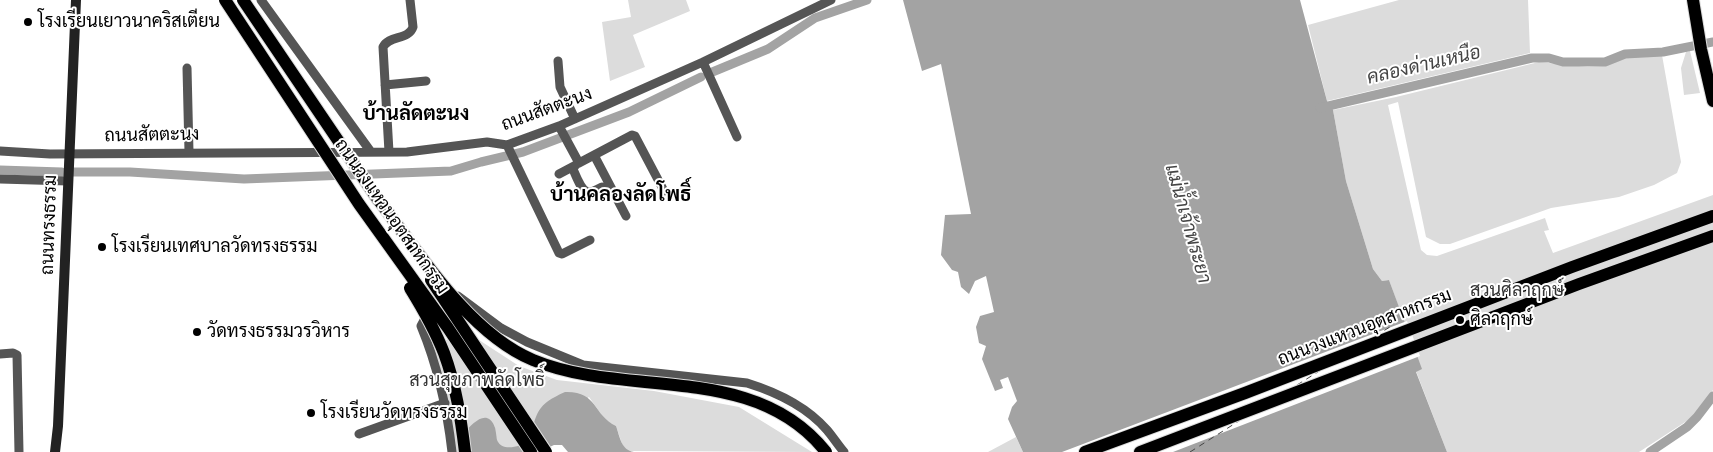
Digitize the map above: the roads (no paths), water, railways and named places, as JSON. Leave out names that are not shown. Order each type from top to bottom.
[{"type":"main road","name":"ถนนวงแหวนอุตสาหกรรม","points":[[225,0],[359,204],[438,314],[531,452]]},
{"type":"main road","name":"ถนนวงแหวนอุตสาหกรรม","points":[[243,0],[546,452]]},
{"type":"main road","points":[[1693,0],[1698,34],[1713,101]]},
{"type":"main road","points":[[375,195],[466,311],[485,330],[506,345],[532,359],[557,368],[587,374],[701,388],[736,395],[764,406],[791,420],[817,441],[826,452]]},
{"type":"main road","points":[[359,204],[420,304],[444,354],[458,405],[465,452]]},
{"type":"main road","name":"ถนนวงแหวนอุตสาหกรรม","points":[[1085,452],[1254,390],[1572,266],[1713,216]]},
{"type":"main road","name":"ถนนวงแหวนอุตสาหกรรม","points":[[1140,452],[1579,284],[1713,236]]},
{"type":"street","name":"ถนนทรงธรรม","points":[[55,452],[58,426],[76,0]]},
{"type":"street","points":[[261,0],[371,152]]},
{"type":"street","points":[[389,152],[383,47],[387,41],[412,30],[410,0]]},
{"type":"street","name":"ถนนสัตตะนง","points":[[0,151],[69,154],[407,152],[488,142],[508,147],[560,128],[574,119],[703,62],[813,4],[831,0]]},
{"type":"street","points":[[558,61],[560,87],[574,119]]},
{"type":"street","points":[[703,62],[737,137]]},
{"type":"street","points":[[187,68],[189,152]]},
{"type":"street","points":[[385,86],[426,81]]},
{"type":"street","points":[[560,128],[568,142],[582,189],[589,192],[602,187]]},
{"type":"street","points":[[559,174],[632,135],[635,136],[664,191]]},
{"type":"street","points":[[508,147],[559,254],[590,240]]},
{"type":"street","points":[[594,155],[626,216]]},
{"type":"street","points":[[0,179],[68,181]]},
{"type":"street","points":[[452,452],[445,403],[438,373],[421,326],[431,310],[444,301],[457,296],[501,328],[527,342],[583,365],[747,383],[769,390],[798,406],[826,429],[844,452]]},
{"type":"street","points":[[0,354],[13,353],[16,355],[19,452]]},
{"type":"street","points":[[359,434],[445,403]]},
{"type":"water","name":"แม่น้ำเจ้าพระยา","points":[[903,0],[1300,0],[1327,101],[1333,110],[1346,181],[1373,269],[1382,281],[1389,280],[1422,369],[1416,372],[1447,452],[1023,452],[1008,419],[1012,407],[1017,401],[1008,377],[1000,380],[1003,388],[995,391],[982,359],[986,346],[979,343],[976,327],[980,316],[994,312],[986,276],[975,281],[969,294],[961,287],[958,272],[952,270],[941,255],[945,215],[971,214],[941,64],[922,71]]},
{"type":"water","points":[[565,392],[584,395],[589,399],[608,421],[616,426],[620,439],[626,449],[634,452],[568,452],[562,445],[554,445],[539,452],[465,452],[464,433],[474,422],[483,418],[491,420],[495,427],[497,440],[503,446],[511,447],[529,441],[539,411],[548,401]]},
{"type":"waterway","points":[[710,73],[768,49],[815,18],[867,0]]},
{"type":"waterway","name":"คลองด่านเหนือ","points":[[1320,108],[1532,58],[1549,58],[1563,62],[1605,62],[1625,54],[1663,52],[1713,42]]},
{"type":"waterway","points":[[73,172],[130,172],[244,179],[451,171],[523,152],[629,112],[701,77]]},
{"type":"waterway","points":[[0,170],[62,172]]},
{"type":"waterway","points":[[1650,452],[1687,427],[1713,396]]},
{"type":"place","name":"โรงเรียนเยาวนาคริสเตียน","points":[[28,22]]},
{"type":"place","name":"โรงเรียนเทศบาลวัดทรงธรรม","points":[[102,247]]},
{"type":"place","name":"ศิลาฤกษ์","points":[[1460,320]]},
{"type":"place","name":"วัดทรงธรรมวรวิหาร","points":[[197,332]]},
{"type":"place","name":"โรงเรียนวัดทรงธรรม","points":[[311,413]]},
{"type":"district","name":"บ้านลัดตะนง","points":[[416,115]]},
{"type":"district","name":"บ้านคลองลัดโพธิ์","points":[[621,196]]},
{"type":"park label","name":"สวนศิลาฤกษ์","points":[[1517,291]]},
{"type":"park label","name":"สวนสุขภาพลัดโพธิ์","points":[[477,381]]}]
